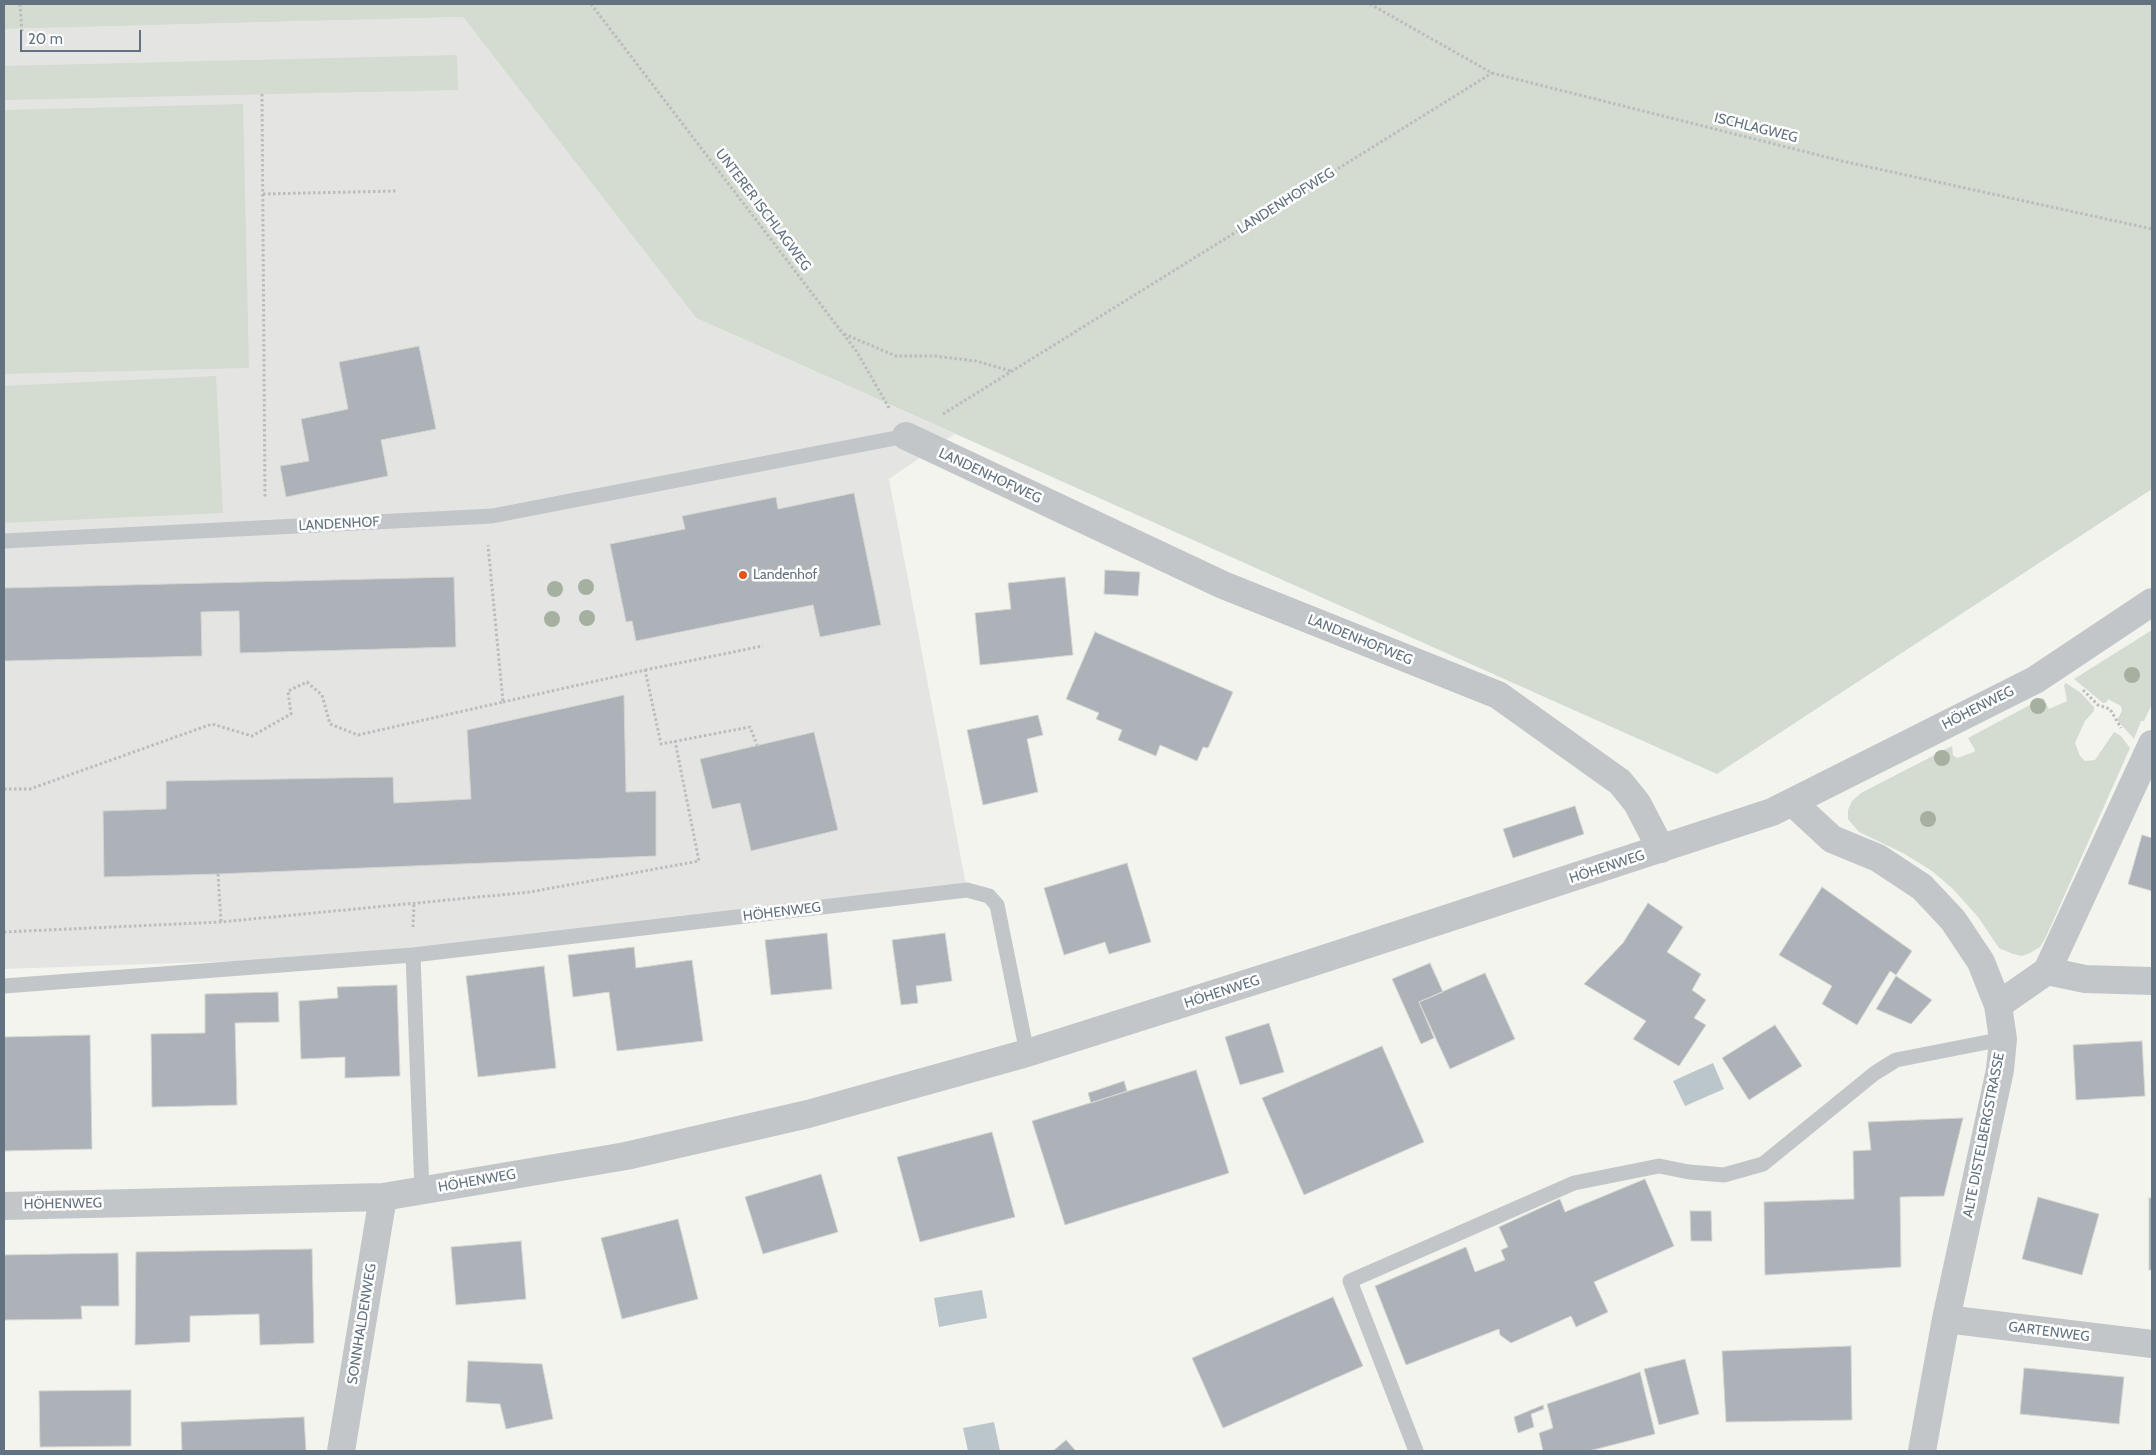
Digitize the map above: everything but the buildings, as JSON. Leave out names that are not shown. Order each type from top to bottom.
[{"type":"street","name":"LANDENHOFWEG","points":[[906,436],[1223,584],[1498,695],[1620,782],[1637,803],[1661,849]]},
{"type":"street","name":"HÖHENWEG","points":[[4,1206],[383,1197],[626,1156],[808,1114],[1027,1053],[1311,963],[1772,812],[2034,680],[2152,602]]},
{"type":"street","points":[[1792,802],[1832,839],[1878,858],[1922,887],[1953,920],[1981,962],[1998,1005],[2047,971],[2152,744]]},
{"type":"street","points":[[2047,971],[2085,980],[2152,980]]},
{"type":"street","name":"ALTE DISTELBERGSTRASSE","points":[[1922,1451],[1946,1319],[2000,1070],[2003,1039],[1998,1005]]},
{"type":"street","name":"SONNHALDENWEG","points":[[341,1451],[383,1197]]},
{"type":"street","name":"GARTENWEG","points":[[1946,1319],[2152,1344]]},
{"type":"lane","name":"LANDENHOF","points":[[4,541],[486,516],[906,436]]},
{"type":"lane","name":"HÖHENWEG","points":[[4,986],[413,955],[967,890],[988,896],[997,904],[1027,1053]]},
{"type":"lane","name":"HÖHENWEG","points":[[413,955],[422,1191]]},
{"type":"lane","points":[[1416,1451],[1350,1281],[1574,1183],[1659,1166],[1689,1172],[1724,1175],[1763,1164],[1875,1073],[1896,1060],[2003,1039]]},
{"type":"path","points":[[20,4],[22,33]]},
{"type":"path","name":"UNTERER ISCHLAGWEG","points":[[591,4],[844,334],[857,352],[906,436]]},
{"type":"path","name":"ISCHLAGWEG","points":[[1370,4],[1492,73],[1842,161],[2152,229]]},
{"type":"path","name":"LANDENHOFWEG","points":[[906,436],[1492,73]]},
{"type":"path","points":[[262,94],[265,528]]},
{"type":"path","points":[[263,194],[396,191]]},
{"type":"path","points":[[844,334],[896,356],[934,356],[976,361],[1011,371]]},
{"type":"path","points":[[486,516],[502,702]]},
{"type":"path","points":[[4,790],[30,790],[212,724],[252,736],[291,714],[288,691],[307,682],[322,695],[330,724],[358,735],[646,670],[764,646]]},
{"type":"path","points":[[646,670],[661,744],[750,726],[757,746]]},
{"type":"path","points":[[2083,690],[2091,698]]},
{"type":"path","points":[[4,932],[221,922],[530,892],[699,861],[675,741]]},
{"type":"path","points":[[218,874],[221,922]]},
{"type":"shaded area","points":[[4,4],[2152,4],[2152,489],[1717,774],[696,318],[463,17],[4,29]]},
{"type":"shaded area","points":[[463,17],[696,318],[955,434],[889,479],[967,890],[413,955],[4,969],[4,29]]},
{"type":"shaded area","points":[[457,55],[458,90],[4,100],[4,66]]},
{"type":"shaded area","points":[[243,104],[249,368],[4,374],[4,110]]},
{"type":"shaded area","points":[[216,376],[223,513],[4,523],[4,386]]},
{"type":"shaded area","points":[[2152,630],[2152,704],[2144,721],[2141,721],[2134,739],[2117,720],[2122,711],[2121,706],[2108,699],[2107,702],[2103,703],[2074,679]]},
{"type":"shaded area","points":[[2066,683],[2081,693],[2094,707],[2094,711],[2085,721],[2075,743],[2080,756],[2085,761],[2095,760],[2114,732],[2121,736],[2130,748],[2045,939],[2040,947],[2022,956],[1999,948],[1978,917],[1953,889],[1932,871],[1903,853],[1859,832],[1848,819],[1848,810],[1852,801],[1861,793],[1952,746],[1953,755],[1957,758],[1974,752],[1975,750],[1968,738],[2043,698],[2049,709],[2067,701],[2064,685]]},
{"type":"shaded area","points":[[1713,1063],[1724,1089],[1685,1106],[1673,1081]]},
{"type":"shaded area","points":[[982,1290],[987,1318],[939,1327],[934,1298]]},
{"type":"shaded area","points":[[994,1422],[1000,1451],[968,1451],[963,1428]]},
{"type":"place","name":"Landenhof","points":[[743,575]]}]
